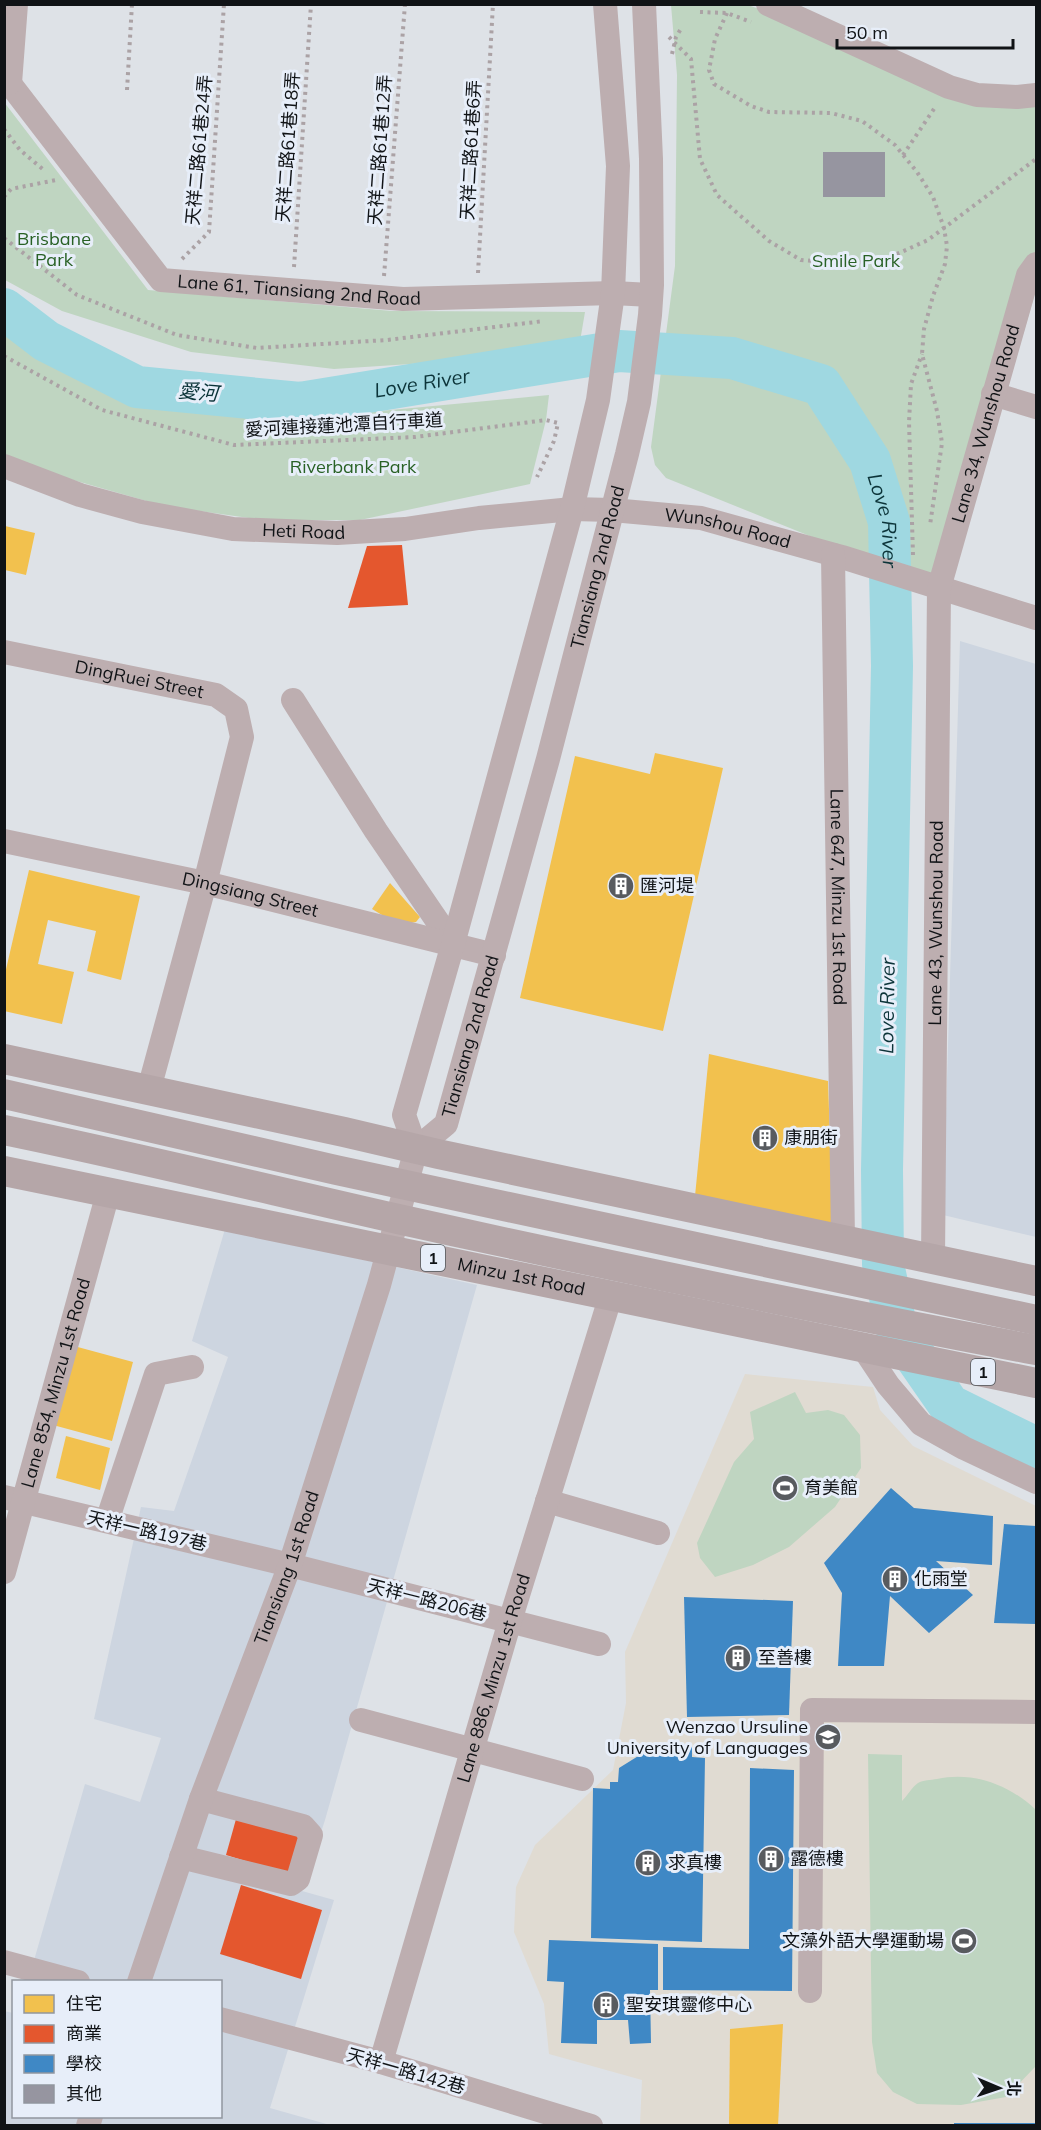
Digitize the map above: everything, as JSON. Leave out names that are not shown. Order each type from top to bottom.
[{"type":"main road","points":[[4,1059],[1036,1281]]},
{"type":"main road","points":[[4,1094],[406,1185],[1036,1320]]},
{"type":"main road","name":"Minzu 1st Road","points":[[4,1130],[126,1155],[397,1219],[856,1315],[1036,1350]]},
{"type":"main road","name":"Minzu 1st Road","points":[[4,1171],[862,1346]]},
{"type":"main road","points":[[813,1272],[831,1237]]},
{"type":"main road","name":"1","points":[[862,1346],[1036,1383]]},
{"type":"street","name":"Lane 61, Tiansiang 2nd Road","points":[[16,4],[7,79],[160,280],[404,299],[614,293],[651,306]]},
{"type":"street","points":[[416,1149],[404,1115],[453,945],[572,509],[598,400],[614,293],[618,166],[605,4]]},
{"type":"street","points":[[768,4],[949,87],[977,95],[1017,97],[1036,95]]},
{"type":"street","points":[[645,9],[651,159],[651,306]]},
{"type":"street","name":"Lane 34, Wunshou Road","points":[[934,586],[1028,275],[1036,264]]},
{"type":"street","name":"Tiansiang 2nd Road","points":[[416,1149],[446,1124],[494,955],[548,759],[639,402],[651,306]]},
{"type":"street","points":[[993,394],[1036,407]]},
{"type":"street","name":"Heti Road","points":[[4,466],[80,495],[142,512],[233,529],[337,533],[405,529],[479,518],[572,509],[612,510]]},
{"type":"street","name":"Wunshou Road","points":[[612,510],[701,518],[838,556],[934,586]]},
{"type":"street","name":"Lane 647, Minzu 1st Road","points":[[831,1237],[838,556]]},
{"type":"street","points":[[934,586],[1036,618]]},
{"type":"street","name":"Lane 43, Wunshou Road","points":[[933,1259],[934,586]]},
{"type":"street","name":"DingRuei Street","points":[[4,652],[216,694],[236,709],[242,737],[149,1089]]},
{"type":"street","points":[[293,700],[376,831],[453,945]]},
{"type":"street","name":"Dingsiang Street","points":[[4,841],[205,883],[494,955]]},
{"type":"street","name":"Tiansiang 1st Road","points":[[141,1980],[201,1799],[290,1565],[379,1285],[416,1149]]},
{"type":"street","name":"Lane 854, Minzu 1st Road","points":[[4,1572],[14,1500],[108,1192]]},
{"type":"street","name":"Lane 886, Minzu 1st Road","points":[[381,2062],[510,1621],[611,1295]]},
{"type":"street","points":[[862,1346],[888,1385],[921,1424],[964,1448],[1036,1482]]},
{"type":"street","points":[[107,1521],[156,1374],[192,1367]]},
{"type":"street","name":"天祥一路197巷","points":[[14,1500],[290,1565]]},
{"type":"street","points":[[547,1501],[658,1533]]},
{"type":"street","name":"天祥一路206巷","points":[[290,1565],[599,1644]]},
{"type":"street","points":[[810,1991],[812,1710],[1036,1712]]},
{"type":"street","points":[[361,1720],[582,1779]]},
{"type":"street","points":[[181,1857],[291,1884],[298,1879],[311,1834],[303,1826],[201,1799]]},
{"type":"street","points":[[4,1962],[71,1980]]},
{"type":"street","name":"天祥一路142巷","points":[[222,2020],[381,2062],[591,2126]]},
{"type":"path","points":[[127,90],[132,4]]},
{"type":"path","name":"天祥二路61巷24弄","points":[[160,280],[209,232],[224,4]]},
{"type":"path","name":"天祥二路61巷18弄","points":[[292,291],[311,4]]},
{"type":"path","name":"天祥二路61巷12弄","points":[[382,297],[405,4]]},
{"type":"path","name":"天祥二路61巷6弄","points":[[476,297],[493,4]]},
{"type":"path","points":[[645,9],[691,59],[700,159],[717,195],[769,241],[801,260],[848,264],[888,258],[928,240],[1036,159]]},
{"type":"path","points":[[727,13],[716,39],[709,70],[714,84],[751,106],[769,112],[831,112],[862,121],[895,145],[933,197],[944,228],[947,246],[945,264],[924,329],[922,354],[911,384],[909,422],[913,558],[934,586]]},
{"type":"path","points":[[903,155],[939,102]]},
{"type":"path","points":[[4,196],[11,189],[56,180]]},
{"type":"path","points":[[922,354],[937,411],[942,444],[930,531]]},
{"type":"path","name":"愛河連接蓮池潭自行車道","points":[[4,356],[102,410],[234,445],[415,437],[546,420],[558,423],[554,441],[537,477]]},
{"type":"shaded area","points":[[960,641],[1036,664],[1036,1237],[943,1215]]},
{"type":"shaded area","points":[[225,1229],[477,1285],[325,1820],[302,1891],[334,1900],[270,2108],[330,2125],[5,2125],[4,2011],[12,2013],[12,2118],[222,2118],[222,1980],[28,1980],[85,1784],[140,1802],[161,1738],[94,1719],[141,1507],[174,1511],[228,1357],[192,1341]]},
{"type":"shaded area","name":"Wenzao Ursuline University of Languages","points":[[745,1374],[873,1387],[880,1410],[913,1446],[1036,1506],[1036,2125],[640,2125],[642,2080],[549,2054],[544,2004],[514,1932],[516,1887],[535,1845],[613,1770],[626,1703],[625,1652]]},
{"type":"green space","name":"Smile Park","points":[[671,5],[748,5],[853,43],[949,87],[1036,95],[1036,290],[1005,396],[941,589],[666,478],[655,465],[651,447],[675,266],[677,75]]},
{"type":"green space","name":"Brisbane Park","points":[[4,102],[148,290],[392,311],[585,312],[577,359],[566,354],[334,369],[191,352],[62,311],[5,280]]},
{"type":"green space","name":"Riverbank Park","points":[[4,330],[33,353],[89,379],[172,411],[270,419],[549,395],[546,420],[530,484],[360,520],[264,520],[164,506],[52,474],[5,455]]},
{"type":"green space","name":"育美館","points":[[795,1392],[806,1413],[828,1410],[844,1415],[860,1435],[861,1468],[835,1507],[789,1547],[753,1565],[715,1577],[700,1558],[697,1543],[734,1462],[754,1439],[750,1412]]},
{"type":"green space","points":[[868,1754],[902,1755],[902,1801],[920,1782],[964,1777],[1003,1787],[1015,1793],[1036,1810],[1036,2066],[1006,2097],[961,2105],[917,2104],[893,2092],[877,2073],[872,2042]]},
{"type":"building: 住宅","points":[[5,526],[35,533],[26,575],[5,570]]},
{"type":"building: 住宅","name":"匯河堤","points":[[655,753],[723,768],[663,1031],[520,998],[575,756],[650,774]]},
{"type":"building: 住宅","points":[[29,870],[140,896],[121,980],[87,971],[96,931],[48,920],[38,964],[74,972],[62,1024],[4,1011],[4,978]]},
{"type":"building: 住宅","points":[[390,883],[420,917],[416,922],[404,924],[392,921],[372,909]]},
{"type":"building: 住宅","name":"康朋街","points":[[709,1054],[828,1081],[833,1225],[695,1196]]},
{"type":"building: 住宅","points":[[74,1346],[133,1362],[112,1441],[53,1425]]},
{"type":"building: 住宅","points":[[66,1436],[110,1448],[100,1490],[56,1478]]},
{"type":"building: 住宅","points":[[783,2024],[778,2126],[729,2126],[730,2029]]},
{"type":"building: 商業","points":[[402,545],[408,605],[348,608],[367,546]]},
{"type":"building: 商業","points":[[238,1812],[304,1833],[291,1875],[226,1855]]},
{"type":"building: 商業","points":[[241,1885],[322,1910],[301,1979],[220,1954]]},
{"type":"building: 學校","name":"化雨堂","points":[[891,1488],[914,1508],[993,1516],[992,1565],[936,1561],[973,1595],[929,1633],[890,1596],[884,1666],[838,1666],[842,1593],[824,1563]]},
{"type":"building: 學校","points":[[1004,1524],[1036,1526],[1036,1624],[994,1623]]},
{"type":"building: 學校","name":"至善樓","points":[[684,1597],[793,1601],[789,1715],[687,1717]]},
{"type":"building: 學校","name":"求真樓","points":[[692,1744],[692,1757],[705,1758],[702,1942],[591,1938],[593,1788],[610,1789],[610,1782],[618,1782],[619,1768],[656,1745]]},
{"type":"building: 學校","name":"露德樓","points":[[750,1768],[794,1770],[792,1991],[663,1990],[663,1947],[749,1949]]},
{"type":"building: 學校","name":"聖安琪靈修中心","points":[[549,1940],[658,1944],[658,1990],[650,1990],[651,2043],[630,2044],[628,2020],[597,2020],[597,2044],[561,2043],[564,1982],[547,1981]]},
{"type":"building: 學校","points":[[954,2123],[1036,2123],[1036,2126],[954,2126]]},
{"type":"building: 其他","points":[[823,152],[885,152],[885,197],[823,197]]},
{"type":"waterway","name":"Love River","points":[[4,309],[46,341],[137,387],[300,403],[619,351],[732,358],[821,385],[870,461],[889,522],[892,666],[882,1170],[883,1264],[897,1330],[949,1405],[1036,1448]]},
{"type":"place","name":"匯河堤","points":[[621,886]]},
{"type":"place","name":"康朋街","points":[[765,1138]]},
{"type":"place","name":"育美館","points":[[785,1488]]},
{"type":"place","name":"化雨堂","points":[[895,1579]]},
{"type":"place","name":"至善樓","points":[[738,1658]]},
{"type":"place","name":"Wenzao Ursuline University of Languages","points":[[828,1737]]},
{"type":"place","name":"露德樓","points":[[771,1859]]},
{"type":"place","name":"求真樓","points":[[648,1863]]},
{"type":"place","name":"文藻外語大學運動場","points":[[964,1941]]},
{"type":"place","name":"聖安琪靈修中心","points":[[606,2005]]},
{"type":"water label","name":"愛河","points":[[198,392]]}]
